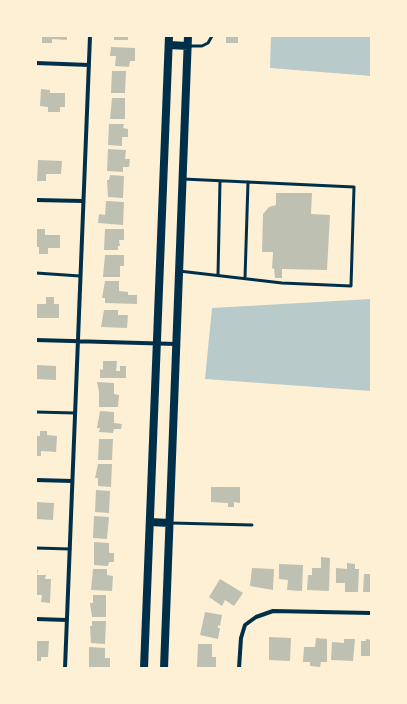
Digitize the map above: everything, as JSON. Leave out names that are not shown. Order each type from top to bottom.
[{"type":"main road","points":[[144,668],[169,36]]},
{"type":"main road","points":[[164,668],[188,36]]},
{"type":"main road","points":[[169,45],[188,46]]},
{"type":"main road","points":[[150,522],[169,523]]},
{"type":"street","points":[[65,668],[90,36]]},
{"type":"street","points":[[36,63],[89,65]]},
{"type":"street","points":[[36,200],[83,201]]},
{"type":"street","points":[[36,340],[176,344]]},
{"type":"street","points":[[36,480],[72,481]]},
{"type":"street","points":[[239,668],[241,638],[243,631],[245,625],[256,617],[273,611],[371,613]]},
{"type":"street","points":[[36,619],[67,620]]},
{"type":"lane","points":[[188,46],[202,46],[208,43],[212,36]]},
{"type":"lane","points":[[179,271],[282,283],[351,286],[354,187],[183,179]]},
{"type":"lane","points":[[218,275],[220,181]]},
{"type":"lane","points":[[245,278],[248,182]]},
{"type":"lane","points":[[36,273],[80,276]]},
{"type":"lane","points":[[36,412],[75,413]]},
{"type":"lane","points":[[169,523],[252,525]]},
{"type":"lane","points":[[36,548],[70,549]]},
{"type":"shaded area","points":[[271,36],[371,36],[371,76],[270,68]]},
{"type":"shaded area","points":[[371,299],[371,391],[205,379],[212,308]]},
{"type":"building","points":[[42,36],[67,36],[67,40],[52,39],[52,43],[42,43]]},
{"type":"building","points":[[114,36],[128,36],[128,40],[114,40]]},
{"type":"building","points":[[226,36],[238,36],[238,43],[226,43]]},
{"type":"building","points":[[111,47],[135,48],[135,61],[130,61],[129,67],[115,66],[116,56],[110,56]]},
{"type":"building","points":[[112,71],[126,71],[125,93],[111,93]]},
{"type":"building","points":[[41,89],[50,90],[50,93],[65,93],[65,107],[60,107],[60,112],[48,112],[48,107],[40,106]]},
{"type":"building","points":[[112,98],[125,98],[125,119],[110,119]]},
{"type":"building","points":[[109,124],[124,124],[123,128],[128,129],[128,137],[122,137],[122,146],[108,145]]},
{"type":"building","points":[[108,149],[126,150],[125,159],[130,159],[129,167],[123,167],[123,172],[107,171]]},
{"type":"building","points":[[38,160],[62,161],[61,174],[46,174],[46,181],[37,181]]},
{"type":"building","points":[[110,175],[124,176],[123,198],[108,197],[107,180],[109,180]]},
{"type":"building","points":[[276,193],[312,193],[311,214],[330,215],[327,270],[282,269],[282,278],[275,278],[274,268],[272,269],[273,252],[262,252],[263,214],[269,207],[276,205]]},
{"type":"building","points":[[106,201],[124,202],[123,225],[98,223],[99,214],[105,215]]},
{"type":"building","points":[[36,229],[45,229],[45,235],[60,235],[60,248],[48,248],[48,254],[39,254],[39,247],[36,247]]},
{"type":"building","points":[[105,229],[124,229],[124,240],[119,240],[120,246],[118,246],[118,250],[104,250]]},
{"type":"building","points":[[105,255],[124,255],[124,266],[120,266],[120,277],[103,277]]},
{"type":"building","points":[[105,281],[119,281],[119,291],[128,292],[128,295],[137,295],[137,304],[105,303],[105,298],[102,298]]},
{"type":"building","points":[[46,297],[54,297],[54,304],[59,304],[59,318],[36,318],[36,304],[46,304]]},
{"type":"building","points":[[104,310],[118,310],[118,315],[128,315],[127,328],[101,327]]},
{"type":"building","points":[[103,361],[117,361],[116,371],[120,371],[120,366],[126,366],[126,378],[100,378],[100,369],[103,370]]},
{"type":"building","points":[[36,365],[56,366],[56,380],[36,379]]},
{"type":"building","points":[[97,382],[114,383],[114,394],[119,395],[118,407],[99,407]]},
{"type":"building","points":[[100,411],[114,412],[114,423],[122,424],[121,429],[114,429],[113,433],[99,432],[100,428],[97,428]]},
{"type":"building","points":[[40,431],[47,431],[47,435],[57,436],[56,452],[41,451],[41,456],[36,456],[36,436],[40,436]]},
{"type":"building","points":[[99,439],[113,439],[112,460],[98,460]]},
{"type":"building","points":[[98,464],[112,464],[111,487],[98,486],[98,478],[95,478]]},
{"type":"building","points":[[211,487],[240,487],[240,503],[234,502],[234,507],[228,507],[228,503],[211,502]]},
{"type":"building","points":[[96,490],[110,491],[109,513],[95,512]]},
{"type":"building","points":[[36,502],[54,503],[53,520],[36,519]]},
{"type":"building","points":[[94,516],[109,517],[107,539],[93,538]]},
{"type":"building","points":[[94,542],[109,543],[109,553],[114,553],[114,562],[109,562],[108,566],[94,565]]},
{"type":"building","points":[[321,557],[330,558],[329,591],[307,590],[308,575],[312,575],[312,568],[321,568]]},
{"type":"building","points":[[347,563],[355,564],[355,569],[359,569],[358,592],[345,592],[345,583],[336,583],[336,568],[347,569]]},
{"type":"building","points":[[279,564],[303,565],[302,591],[287,590],[288,580],[279,579]]},
{"type":"building","points":[[252,568],[274,569],[273,590],[250,586]]},
{"type":"building","points":[[93,569],[107,569],[107,575],[113,576],[112,591],[91,590]]},
{"type":"building","points":[[36,570],[38,570],[37,575],[46,575],[45,579],[51,579],[50,603],[41,602],[42,595],[36,595]]},
{"type":"building","points":[[364,574],[371,574],[371,592],[363,592]]},
{"type":"building","points":[[220,579],[243,593],[234,606],[225,600],[222,606],[209,597]]},
{"type":"building","points":[[93,595],[106,595],[106,617],[92,617],[90,603],[93,603]]},
{"type":"building","points":[[205,612],[222,615],[220,626],[218,625],[218,628],[220,628],[218,639],[200,635]]},
{"type":"building","points":[[92,621],[106,621],[105,644],[91,643],[90,626],[92,626]]},
{"type":"building","points":[[269,637],[291,638],[290,661],[269,660]]},
{"type":"building","points":[[316,638],[327,639],[327,662],[321,662],[320,667],[310,666],[310,662],[303,662],[304,647],[315,647]]},
{"type":"building","points":[[344,639],[355,639],[353,661],[331,660],[332,642],[344,643]]},
{"type":"building","points":[[366,639],[371,640],[371,656],[361,656],[361,641],[366,641]]},
{"type":"building","points":[[49,641],[48,657],[41,657],[41,661],[36,661],[36,642]]},
{"type":"building","points":[[198,644],[212,644],[212,657],[216,657],[216,668],[197,667]]},
{"type":"building","points":[[89,647],[105,648],[105,658],[110,658],[110,668],[89,668]]}]
